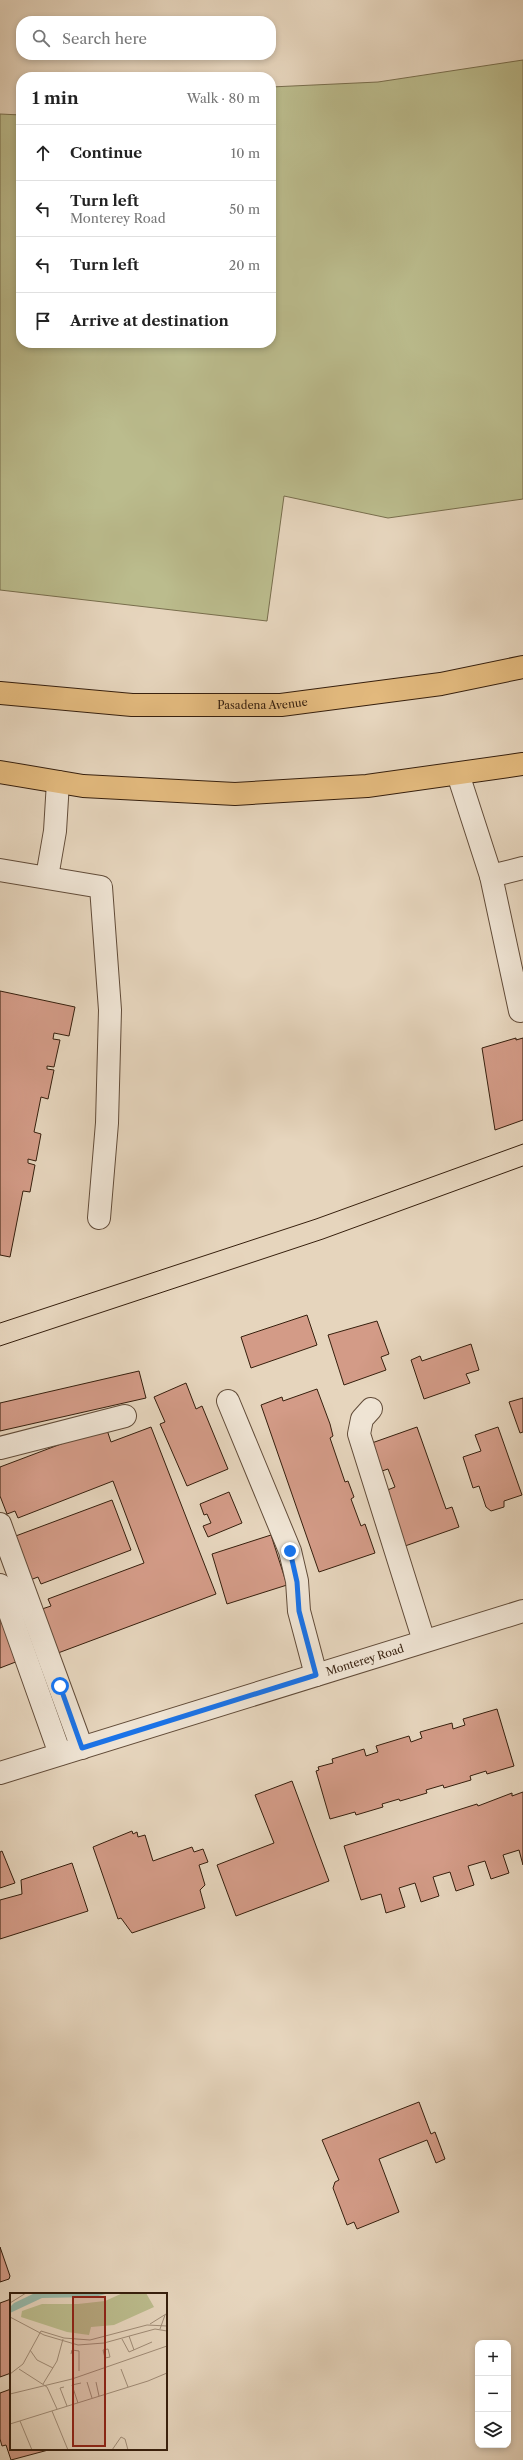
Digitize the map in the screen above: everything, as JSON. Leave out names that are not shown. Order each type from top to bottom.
[{"type":"main road","name":"Pasadena Avenue","points":[[0,693],[132,705],[281,705],[441,684],[523,667]]},
{"type":"main road","points":[[0,772],[83,786],[235,794],[367,786],[523,764]]},
{"type":"street","points":[[458,774],[491,876],[520,1012],[523,1010]]},
{"type":"street","points":[[47,877],[56,831],[58,782]]},
{"type":"street","points":[[491,876],[523,868]]},
{"type":"street","points":[[0,870],[101,887],[110,1010],[107,1123],[99,1218]]},
{"type":"street","points":[[228,1401],[290,1551],[297,1582],[299,1611],[316,1675]]},
{"type":"street","points":[[371,1409],[362,1419],[359,1434],[424,1641]]},
{"type":"street","points":[[0,1448],[125,1416]]},
{"type":"street","points":[[0,1524],[82,1748]]},
{"type":"street","points":[[0,1585],[60,1754]]},
{"type":"street","name":"Monterey Road","points":[[0,1773],[523,1611]]},
{"type":"green space","points":[[523,60],[523,499],[388,518],[284,496],[267,621],[0,590],[0,114],[16,115],[16,348],[276,348],[276,87],[378,82]]},
{"type":"building","points":[[0,991],[75,1007],[69,1036],[54,1033],[53,1039],[60,1040],[54,1067],[47,1066],[47,1069],[54,1070],[48,1099],[41,1097],[34,1132],[41,1134],[36,1161],[28,1159],[28,1163],[35,1165],[30,1192],[23,1191],[10,1257],[0,1255]]},
{"type":"building","points":[[516,1038],[516,1040],[523,1038],[523,1120],[495,1130],[482,1048]]},
{"type":"building","points":[[307,1315],[317,1345],[251,1368],[241,1337]]},
{"type":"building","points":[[377,1321],[389,1354],[381,1357],[386,1370],[344,1385],[328,1335]]},
{"type":"building","points":[[471,1344],[479,1370],[466,1374],[470,1383],[424,1399],[411,1360],[420,1356],[422,1361]]},
{"type":"building","points":[[139,1371],[146,1398],[0,1431],[0,1403]]},
{"type":"building","points":[[186,1383],[196,1409],[202,1406],[228,1469],[187,1486],[160,1424],[165,1422],[154,1397]]},
{"type":"building","points":[[317,1389],[330,1424],[333,1436],[330,1438],[345,1482],[348,1481],[354,1497],[351,1499],[361,1526],[365,1524],[375,1553],[319,1572],[261,1405],[282,1397],[283,1401]]},
{"type":"building","points":[[523,1398],[523,1432],[520,1433],[509,1402]]},
{"type":"building","points":[[106,1427],[111,1442],[151,1427],[216,1594],[58,1653],[42,1609],[51,1606],[48,1599],[144,1563],[113,1481],[18,1518],[15,1511],[7,1514],[0,1496],[0,1467]]},
{"type":"building","points":[[417,1427],[446,1509],[452,1507],[459,1527],[405,1546],[385,1491],[395,1487],[388,1469],[379,1472],[369,1444]]},
{"type":"building","points":[[498,1427],[522,1495],[504,1501],[504,1507],[491,1511],[486,1507],[479,1486],[473,1488],[463,1457],[481,1451],[475,1435]]},
{"type":"building","points":[[229,1492],[242,1523],[208,1537],[203,1526],[211,1523],[207,1514],[204,1515],[200,1504]]},
{"type":"building","points":[[112,1500],[131,1550],[41,1584],[38,1577],[30,1580],[13,1537]]},
{"type":"building","points":[[271,1535],[287,1585],[227,1604],[212,1554]]},
{"type":"building","points":[[0,1588],[26,1658],[0,1668]]},
{"type":"building","points":[[497,1709],[514,1766],[487,1774],[486,1771],[470,1776],[471,1780],[444,1788],[443,1785],[426,1790],[427,1793],[400,1801],[399,1799],[382,1804],[383,1807],[356,1815],[355,1812],[330,1819],[316,1771],[319,1770],[318,1767],[333,1763],[332,1759],[364,1749],[366,1756],[378,1752],[376,1746],[409,1736],[411,1742],[422,1738],[420,1732],[452,1723],[453,1729],[465,1725],[463,1719]]},
{"type":"building","points":[[292,1781],[329,1881],[236,1916],[217,1865],[274,1843],[255,1795]]},
{"type":"building","points":[[523,1792],[523,1865],[519,1850],[503,1855],[509,1873],[491,1879],[485,1861],[468,1866],[474,1885],[456,1891],[450,1872],[433,1877],[439,1896],[421,1902],[415,1883],[399,1888],[405,1907],[386,1913],[381,1894],[361,1900],[344,1846],[477,1804],[478,1806],[512,1793],[512,1796]]},
{"type":"building","points":[[132,1831],[133,1834],[137,1832],[138,1837],[145,1835],[153,1861],[192,1847],[194,1852],[203,1849],[208,1862],[199,1865],[205,1885],[200,1890],[205,1908],[132,1933],[121,1918],[118,1919],[93,1847]]},
{"type":"building","points":[[2,1851],[15,1883],[0,1888],[0,1852]]},
{"type":"building","points":[[72,1863],[88,1911],[0,1939],[0,1900],[22,1894],[21,1880]]},
{"type":"building","points":[[419,2102],[431,2134],[435,2132],[445,2159],[436,2163],[427,2140],[379,2159],[399,2212],[357,2229],[354,2222],[347,2225],[333,2188],[335,2182],[339,2180],[322,2140]]},
{"type":"building","points":[[0,2247],[10,2276],[9,2279],[0,2282]]},
{"type":"building","points":[[10,2299],[10,2373],[0,2377],[0,2303]]},
{"type":"building","points":[[10,2389],[10,2450],[48,2450],[11,2460],[6,2445],[2,2446],[0,2439],[0,2393]]},
{"type":"tram line","points":[[0,1323],[316,1219],[523,1144]]},
{"type":"tram line","points":[[0,1346],[323,1239],[523,1166]]},
{"type":"route","points":[[60,1686],[82,1748],[316,1675],[299,1611],[297,1582],[290,1551]]}]
